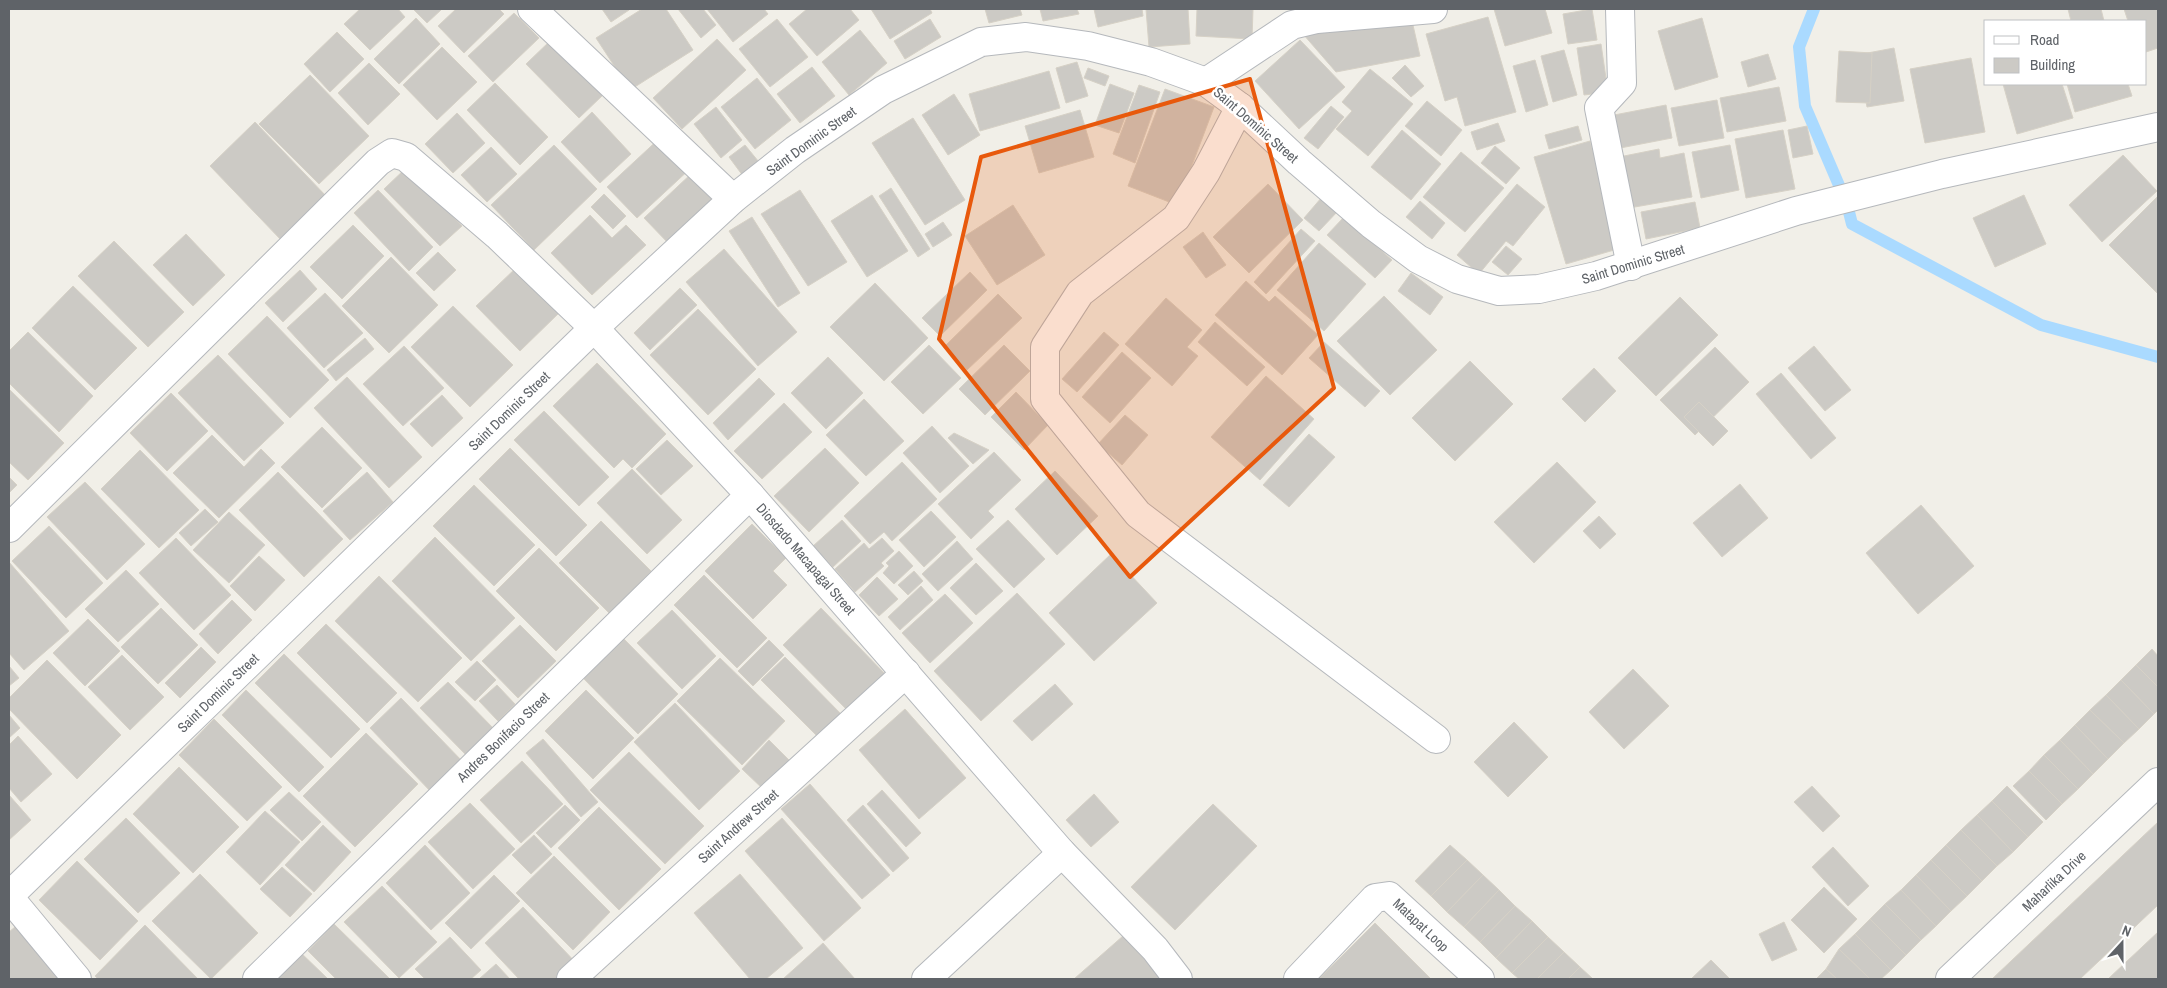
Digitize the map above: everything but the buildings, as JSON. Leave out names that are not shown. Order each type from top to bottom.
[{"type":"street","points":[[1206,82],[1292,25],[1317,19],[1433,9]]},
{"type":"street","points":[[1620,9],[1622,83],[1599,108],[1631,266]]},
{"type":"street","points":[[535,10],[733,199]]},
{"type":"street","name":"Saint Dominic Street","points":[[9,897],[594,328],[733,199],[795,150],[883,90],[981,42],[1026,37],[1088,46],[1151,62],[1206,82],[1240,107],[1371,224],[1418,259],[1457,279],[1499,291],[1539,289],[1631,266],[1796,211],[1942,174],[2158,127]]},
{"type":"street","points":[[1240,107],[1206,172],[1176,218],[1080,293],[1045,347],[1045,399],[1138,514],[1436,739]]},
{"type":"street","name":"Diosdado Macapagal Street","points":[[9,528],[378,162],[392,153],[406,157],[497,235],[594,328],[750,495],[1062,853],[1156,949],[1178,979]]},
{"type":"street","name":"Andres Bonifacio Street","points":[[257,979],[750,495]]},
{"type":"street","name":"Saint Andrew Street","points":[[571,979],[906,673]]},
{"type":"street","name":"Maharlika Drive","points":[[1950,979],[2158,782]]},
{"type":"street","points":[[926,979],[1062,853]]},
{"type":"street","name":"Matapat Loop","points":[[1298,979],[1375,898],[1389,896],[1480,979]]},
{"type":"street","points":[[9,897],[77,979]]},
{"type":"highlighted area","points":[[1250,79],[1334,388],[1130,577],[939,339],[981,157]]},
{"type":"waterway","points":[[1814,9],[1799,47],[1805,106],[1847,204],[1852,224],[2041,325],[2158,357]]}]
